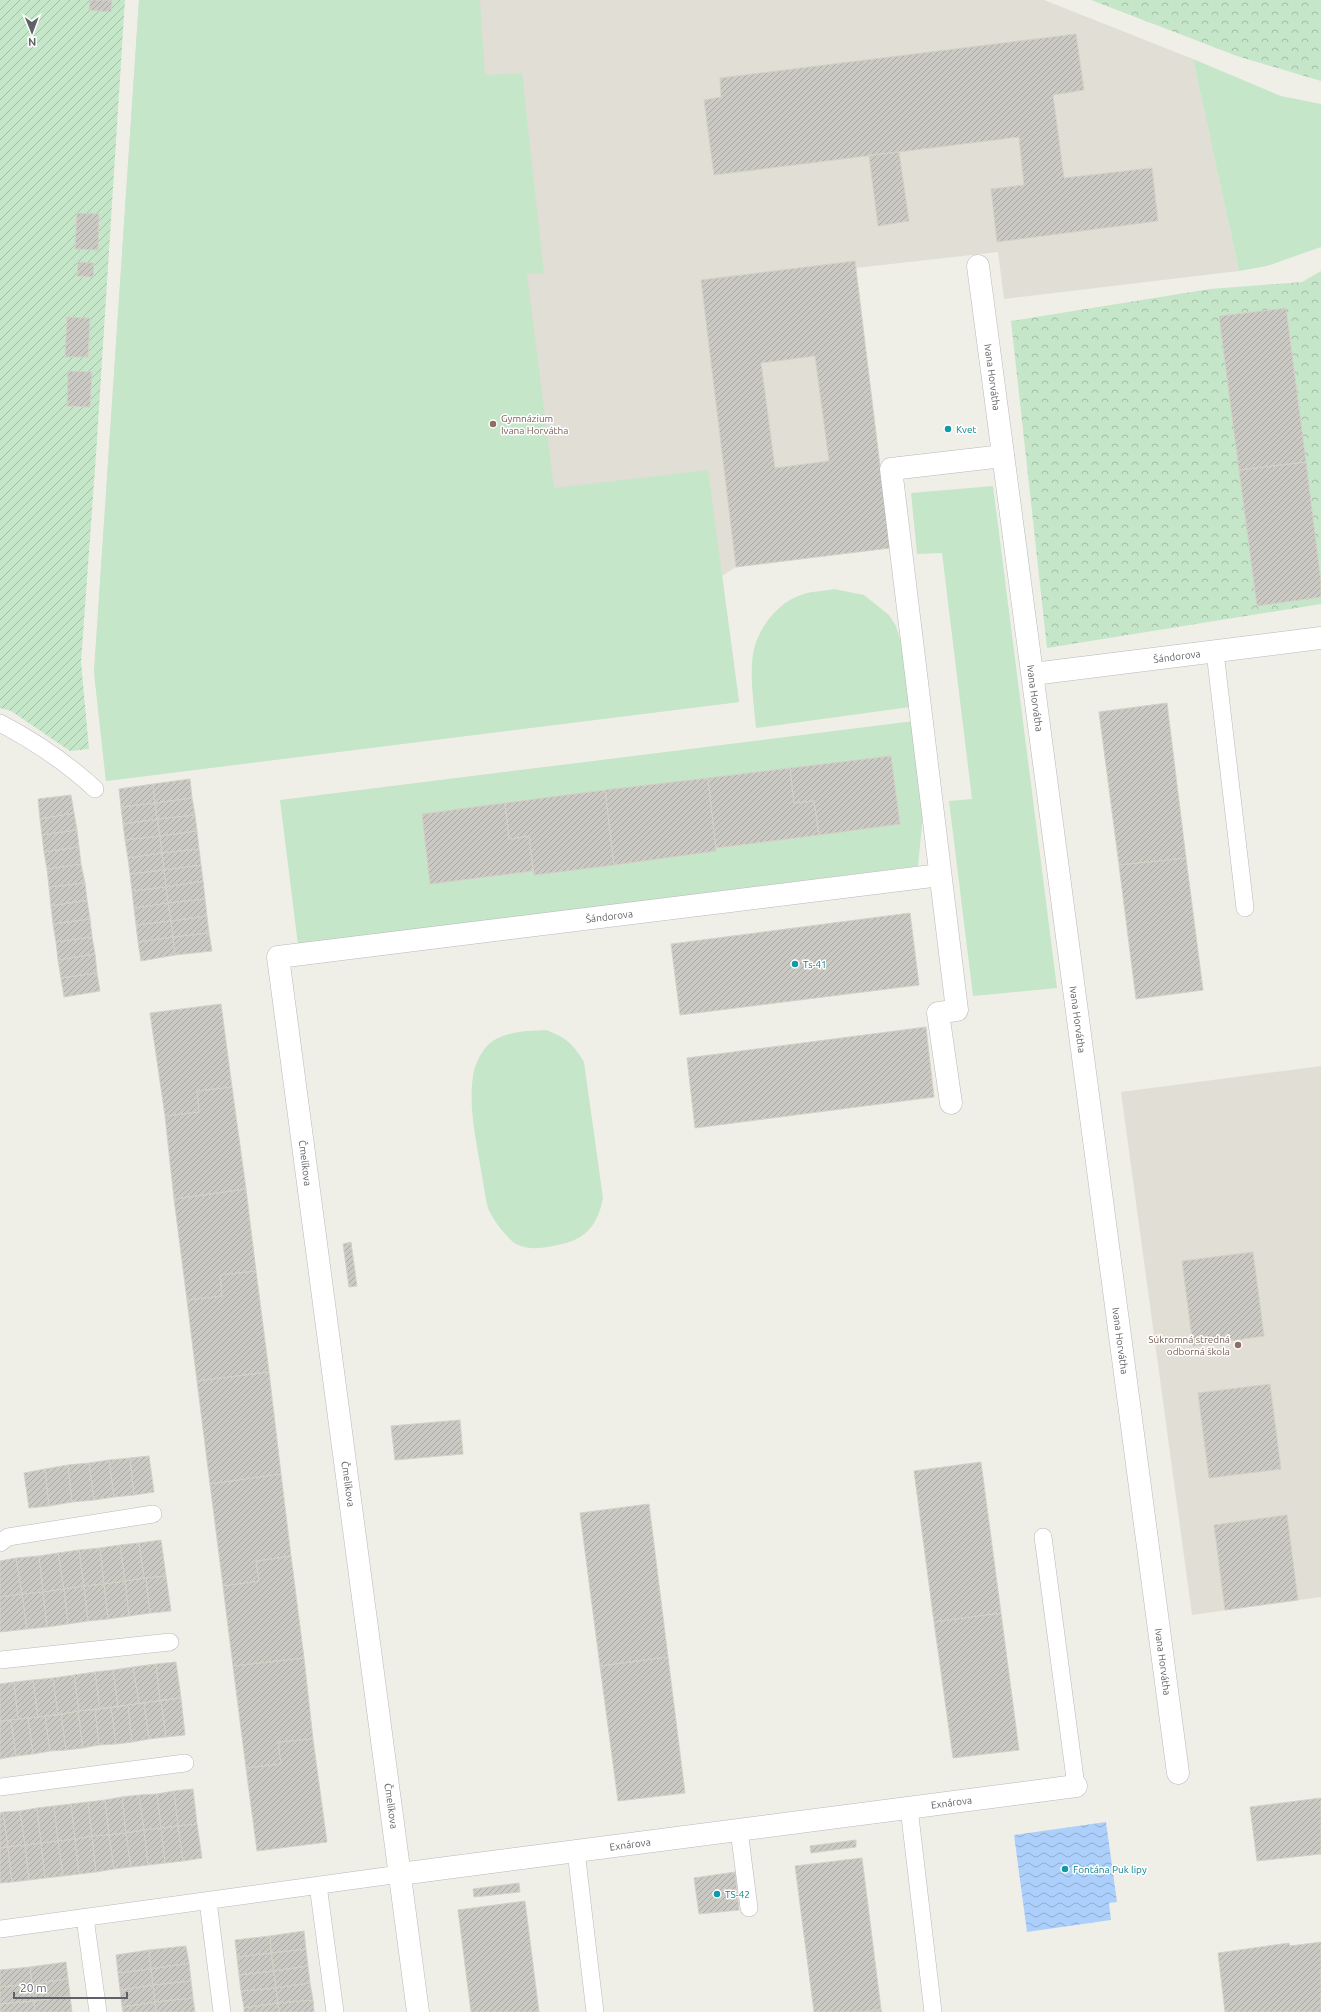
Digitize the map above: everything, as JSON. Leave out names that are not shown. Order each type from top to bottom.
[{"type":"street","name":"Ivana Horvátha","points":[[978,266],[1178,1773]]},
{"type":"street","points":[[951,1103],[938,1013],[957,1010],[891,469],[1004,456]]},
{"type":"street","name":"Šándorova","points":[[1033,674],[1321,638]]},
{"type":"street","name":"Šándorova","points":[[278,957],[940,875]]},
{"type":"street","name":"Čmelíkova","points":[[278,957],[418,2012]]},
{"type":"street","name":"Exnárova","points":[[400,1874],[1076,1786]]},
{"type":"lane","points":[[1215,652],[1246,908]]},
{"type":"lane","points":[[0,723],[35,742],[95,788]]},
{"type":"lane","points":[[0,1543],[8,1537],[153,1514]]},
{"type":"lane","name":"Exnárova","points":[[1043,1537],[1076,1786]]},
{"type":"lane","points":[[0,1660],[170,1642]]},
{"type":"lane","points":[[0,1787],[185,1763]]},
{"type":"lane","points":[[909,1808],[933,2012]]},
{"type":"lane","points":[[739,1830],[749,1908]]},
{"type":"lane","points":[[576,1851],[595,2012]]},
{"type":"lane","points":[[0,1929],[400,1874]]},
{"type":"lane","points":[[318,1885],[335,2012]]},
{"type":"lane","points":[[208,1901],[222,2012]]},
{"type":"lane","points":[[85,1918],[98,2012]]},
{"type":"shaded area","name":"Gymnázium Ivana Horvátha","points":[[139,0],[1044,0],[1193,59],[1239,271],[1004,299],[998,252],[856,268],[890,548],[736,567],[722,576],[739,702],[106,781],[94,672]]},
{"type":"shaded area","name":"Súkromná stredná odborná škola","points":[[1321,1066],[1321,1597],[1192,1615],[1121,1092]]},
{"type":"green space","points":[[0,0],[125,0],[96,455],[81,662],[89,749],[70,751],[11,711],[0,708]]},
{"type":"green space","points":[[139,0],[480,0],[485,75],[522,73],[544,273],[527,274],[554,488],[708,470],[739,702],[106,781],[94,672]]},
{"type":"green space","points":[[1091,0],[1321,0],[1321,81],[1237,56]]},
{"type":"green space","points":[[1193,59],[1281,96],[1321,104],[1321,247],[1267,266],[1239,271]]},
{"type":"green space","points":[[1321,271],[1321,604],[1047,648],[1011,321],[1210,289],[1302,282]]},
{"type":"green space","points":[[993,486],[1057,988],[973,996],[949,801],[972,799],[942,553],[917,554],[911,493]]},
{"type":"green space","points":[[834,589],[864,595],[889,615],[896,626],[904,652],[910,707],[756,728],[752,686],[752,664],[755,645],[762,629],[780,607],[788,601],[807,593]]},
{"type":"green space","points":[[914,721],[924,804],[918,866],[298,945],[280,800]]},
{"type":"green space","points":[[546,1030],[569,1042],[584,1062],[603,1198],[596,1220],[581,1237],[566,1243],[547,1247],[528,1248],[516,1244],[508,1238],[492,1217],[488,1208],[472,1113],[472,1088],[474,1072],[478,1060],[484,1049],[493,1041],[499,1037],[515,1033]]},
{"type":"water","name":"Fontána Puk lipy","points":[[1106,1822],[1117,1902],[1109,1903],[1111,1920],[1027,1932],[1014,1835]]},
{"type":"building","points":[[90,0],[112,0],[111,12],[89,10]]},
{"type":"building","points":[[1076,34],[1084,90],[1053,95],[1064,178],[1152,168],[1158,221],[997,242],[991,189],[1024,185],[1019,137],[714,175],[704,100],[721,97],[720,78]]},
{"type":"building","points":[[899,152],[909,221],[878,226],[869,155]]},
{"type":"building","points":[[77,213],[99,214],[98,250],[75,249]]},
{"type":"building","points":[[855,261],[890,548],[736,567],[701,280]],"holes":[[[815,356],[829,461],[775,468],[761,363]]]},
{"type":"building","points":[[78,262],[94,263],[93,277],[77,276]]},
{"type":"building","points":[[1286,308],[1306,462],[1239,470],[1219,316]]},
{"type":"building","points":[[67,317],[90,318],[88,357],[65,357]]},
{"type":"building","points":[[68,371],[92,372],[90,407],[67,406]]},
{"type":"building","points":[[1306,462],[1321,582],[1321,597],[1257,606],[1239,470]]},
{"type":"building","points":[[1167,703],[1186,858],[1119,865],[1099,712]]},
{"type":"building","points":[[891,756],[900,824],[819,835],[814,801],[794,803],[790,768]]},
{"type":"building","points":[[790,768],[794,803],[814,801],[819,835],[716,848],[708,778]]},
{"type":"building","points":[[708,778],[716,851],[614,865],[605,790]]},
{"type":"building","points":[[190,779],[192,798],[155,803],[153,784]]},
{"type":"building","points":[[153,784],[155,803],[121,807],[119,789]]},
{"type":"building","points":[[605,790],[614,865],[534,875],[529,836],[509,839],[505,803]]},
{"type":"building","points":[[71,795],[74,813],[40,819],[38,799]]},
{"type":"building","points":[[192,798],[195,815],[157,819],[155,803]]},
{"type":"building","points":[[155,803],[157,819],[123,824],[121,807]]},
{"type":"building","points":[[505,803],[509,839],[529,836],[533,871],[430,884],[422,814]]},
{"type":"building","points":[[74,813],[77,830],[42,835],[40,819]]},
{"type":"building","points":[[195,815],[197,831],[160,836],[157,819]]},
{"type":"building","points":[[157,819],[160,836],[125,840],[123,824]]},
{"type":"building","points":[[77,830],[79,847],[44,852],[42,835]]},
{"type":"building","points":[[197,831],[199,849],[162,853],[160,836]]},
{"type":"building","points":[[160,836],[162,853],[128,858],[125,840]]},
{"type":"building","points":[[79,847],[81,864],[47,869],[44,852]]},
{"type":"building","points":[[199,849],[201,865],[164,870],[162,853]]},
{"type":"building","points":[[162,853],[164,870],[130,874],[128,858]]},
{"type":"building","points":[[1186,858],[1203,990],[1136,999],[1119,865]]},
{"type":"building","points":[[81,864],[85,883],[49,887],[47,869]]},
{"type":"building","points":[[201,865],[203,881],[166,887],[164,870]]},
{"type":"building","points":[[164,870],[166,887],[132,891],[130,874]]},
{"type":"building","points":[[203,881],[205,899],[168,903],[166,887]]},
{"type":"building","points":[[85,883],[87,900],[51,906],[49,887]]},
{"type":"building","points":[[166,887],[168,903],[134,908],[132,891]]},
{"type":"building","points":[[205,899],[207,916],[171,921],[168,903]]},
{"type":"building","points":[[87,900],[90,919],[53,924],[51,906]]},
{"type":"building","points":[[168,903],[171,921],[136,925],[134,908]]},
{"type":"building","name":"Ts-41","points":[[910,913],[919,985],[680,1015],[671,944]]},
{"type":"building","points":[[207,916],[209,933],[173,937],[171,921]]},
{"type":"building","points":[[90,919],[92,937],[56,942],[53,924]]},
{"type":"building","points":[[171,921],[173,937],[138,942],[136,925]]},
{"type":"building","points":[[209,933],[212,951],[175,955],[173,937]]},
{"type":"building","points":[[92,937],[95,954],[58,960],[56,942]]},
{"type":"building","points":[[173,937],[175,955],[141,961],[138,942]]},
{"type":"building","points":[[95,954],[97,973],[61,978],[58,960]]},
{"type":"building","points":[[97,973],[100,991],[64,997],[61,978]]},
{"type":"building","points":[[221,1004],[232,1087],[197,1091],[199,1112],[165,1116],[150,1013]]},
{"type":"building","points":[[926,1027],[934,1097],[695,1128],[687,1058]]},
{"type":"building","points":[[232,1087],[246,1189],[174,1199],[165,1116],[199,1112],[197,1091]]},
{"type":"building","points":[[246,1189],[256,1271],[220,1275],[222,1296],[187,1300],[174,1199]]},
{"type":"building","points":[[351,1242],[357,1286],[349,1287],[343,1244]]},
{"type":"building","points":[[1253,1252],[1264,1336],[1193,1346],[1182,1261]]},
{"type":"building","points":[[256,1271],[269,1372],[197,1381],[187,1300],[222,1296],[220,1275]]},
{"type":"building","points":[[269,1372],[281,1474],[210,1484],[197,1381]]},
{"type":"building","points":[[1270,1384],[1281,1469],[1209,1478],[1198,1393]]},
{"type":"building","points":[[460,1420],[463,1454],[395,1460],[391,1426]]},
{"type":"building","points":[[149,1456],[154,1492],[134,1495],[130,1458]]},
{"type":"building","points":[[130,1458],[134,1495],[114,1497],[109,1460]]},
{"type":"building","points":[[109,1460],[114,1497],[94,1500],[89,1463]]},
{"type":"building","points":[[981,1462],[1001,1613],[934,1622],[914,1471]]},
{"type":"building","points":[[89,1463],[94,1500],[72,1502],[68,1465]]},
{"type":"building","points":[[68,1465],[72,1502],[49,1506],[45,1469]]},
{"type":"building","points":[[45,1469],[49,1506],[29,1508],[24,1473]]},
{"type":"building","points":[[281,1474],[291,1556],[256,1561],[259,1581],[223,1586],[210,1484]]},
{"type":"building","points":[[649,1504],[668,1657],[600,1666],[580,1513]]},
{"type":"building","points":[[1287,1515],[1298,1600],[1225,1610],[1214,1525]]},
{"type":"building","points":[[161,1540],[166,1576],[144,1578],[139,1543]]},
{"type":"building","points":[[139,1543],[144,1578],[125,1581],[120,1545]]},
{"type":"building","points":[[120,1545],[125,1581],[104,1584],[100,1548]]},
{"type":"building","points":[[100,1548],[104,1584],[84,1586],[79,1550]]},
{"type":"building","points":[[79,1550],[84,1586],[64,1589],[58,1553]]},
{"type":"building","points":[[58,1553],[64,1589],[43,1592],[39,1556]]},
{"type":"building","points":[[39,1556],[43,1592],[22,1594],[16,1558]]},
{"type":"building","points":[[291,1556],[304,1658],[233,1666],[223,1586],[259,1581],[256,1561]]},
{"type":"building","points":[[16,1558],[22,1594],[0,1597],[0,1561]]},
{"type":"building","points":[[166,1576],[171,1611],[150,1613],[146,1578]]},
{"type":"building","points":[[146,1578],[150,1613],[129,1616],[125,1581]]},
{"type":"building","points":[[125,1581],[129,1616],[108,1619],[104,1584]]},
{"type":"building","points":[[104,1584],[108,1619],[88,1621],[84,1586]]},
{"type":"building","points":[[84,1586],[88,1621],[68,1624],[64,1589]]},
{"type":"building","points":[[64,1589],[68,1624],[47,1627],[43,1592]]},
{"type":"building","points":[[43,1592],[47,1627],[27,1629],[22,1594]]},
{"type":"building","points":[[22,1594],[27,1629],[0,1632],[0,1597]]},
{"type":"building","points":[[1001,1613],[1019,1750],[953,1758],[934,1622]]},
{"type":"building","points":[[668,1657],[685,1793],[618,1801],[600,1666]]},
{"type":"building","points":[[304,1658],[313,1739],[278,1742],[281,1764],[246,1768],[233,1666]]},
{"type":"building","points":[[176,1662],[181,1698],[160,1701],[156,1664]]},
{"type":"building","points":[[156,1664],[160,1701],[139,1703],[133,1667]]},
{"type":"building","points":[[133,1667],[139,1703],[118,1707],[113,1670]]},
{"type":"building","points":[[113,1670],[118,1707],[100,1709],[95,1672]]},
{"type":"building","points":[[95,1672],[100,1709],[79,1711],[74,1675]]},
{"type":"building","points":[[74,1675],[79,1711],[58,1715],[53,1678]]},
{"type":"building","points":[[53,1678],[58,1715],[38,1717],[33,1680]]},
{"type":"building","points":[[33,1680],[38,1717],[18,1719],[14,1682]]},
{"type":"building","points":[[14,1682],[18,1719],[0,1721],[0,1684]]},
{"type":"building","points":[[181,1698],[185,1735],[166,1737],[161,1700]]},
{"type":"building","points":[[161,1700],[166,1737],[149,1739],[144,1703]]},
{"type":"building","points":[[144,1703],[149,1739],[132,1742],[128,1705]]},
{"type":"building","points":[[128,1705],[132,1742],[116,1744],[111,1707]]},
{"type":"building","points":[[111,1707],[116,1744],[99,1745],[95,1709]]},
{"type":"building","points":[[95,1709],[99,1745],[83,1748],[78,1711]]},
{"type":"building","points":[[78,1711],[83,1748],[66,1750],[61,1714]]},
{"type":"building","points":[[61,1714],[66,1750],[50,1751],[45,1716]]},
{"type":"building","points":[[45,1716],[50,1751],[33,1754],[28,1718]]},
{"type":"building","points":[[28,1718],[33,1754],[16,1756],[11,1720]]},
{"type":"building","points":[[11,1720],[16,1756],[0,1759],[0,1721]]},
{"type":"building","points":[[313,1739],[327,1842],[257,1851],[246,1768],[281,1764],[278,1742]]},
{"type":"building","points":[[193,1789],[197,1824],[178,1826],[174,1791]]},
{"type":"building","points":[[174,1791],[178,1826],[161,1828],[157,1794]]},
{"type":"building","points":[[157,1794],[161,1828],[144,1830],[139,1795]]},
{"type":"building","points":[[139,1795],[144,1830],[126,1833],[122,1797]]},
{"type":"building","points":[[122,1797],[126,1833],[109,1835],[105,1800]]},
{"type":"building","points":[[1321,1798],[1321,1854],[1257,1861],[1250,1807]]},
{"type":"building","points":[[105,1800],[109,1835],[92,1836],[88,1802]]},
{"type":"building","points":[[88,1802],[92,1836],[75,1839],[71,1804]]},
{"type":"building","points":[[71,1804],[75,1839],[58,1841],[54,1806]]},
{"type":"building","points":[[54,1806],[58,1841],[41,1843],[37,1808]]},
{"type":"building","points":[[37,1808],[41,1843],[25,1845],[20,1811]]},
{"type":"building","points":[[20,1811],[25,1845],[8,1847],[3,1812]]},
{"type":"building","points":[[3,1812],[8,1847],[0,1848],[0,1813]]},
{"type":"building","points":[[197,1824],[202,1858],[183,1861],[178,1826]]},
{"type":"building","points":[[178,1826],[183,1861],[165,1863],[161,1828]]},
{"type":"building","points":[[161,1828],[165,1863],[148,1865],[144,1830]]},
{"type":"building","points":[[144,1830],[148,1865],[131,1867],[126,1833]]},
{"type":"building","points":[[126,1833],[131,1867],[114,1869],[109,1835]]},
{"type":"building","points":[[109,1835],[114,1869],[96,1872],[92,1836]]},
{"type":"building","points":[[92,1836],[96,1872],[79,1874],[75,1839]]},
{"type":"building","points":[[75,1839],[79,1874],[63,1876],[58,1841]]},
{"type":"building","points":[[856,1840],[856,1847],[811,1853],[810,1846]]},
{"type":"building","points":[[58,1841],[63,1876],[45,1878],[41,1843]]},
{"type":"building","points":[[41,1843],[45,1878],[29,1880],[25,1845]]},
{"type":"building","points":[[25,1845],[29,1880],[12,1882],[8,1847]]},
{"type":"building","points":[[8,1847],[12,1882],[0,1883],[0,1848]]},
{"type":"building","points":[[862,1858],[881,2009],[862,2012],[814,2012],[795,1866]]},
{"type":"building","name":"TS-42","points":[[735,1872],[739,1910],[699,1914],[694,1878]]},
{"type":"building","points":[[519,1883],[520,1892],[474,1897],[473,1889]]},
{"type":"building","points":[[525,1901],[539,2012],[471,2012],[458,1910]]},
{"type":"building","points":[[304,1931],[306,1949],[271,1953],[270,1936]]},
{"type":"building","points":[[270,1936],[271,1953],[237,1957],[235,1940]]},
{"type":"building","points":[[1321,1942],[1321,2012],[1225,2012],[1218,1953],[1289,1943],[1290,1946]]},
{"type":"building","points":[[186,1946],[189,1963],[151,1969],[149,1950]]},
{"type":"building","points":[[306,1949],[308,1966],[274,1971],[271,1953]]},
{"type":"building","points":[[149,1950],[151,1969],[118,1973],[116,1955]]},
{"type":"building","points":[[271,1953],[274,1971],[239,1975],[237,1957]]},
{"type":"building","points":[[66,1962],[68,1979],[32,1984],[30,1967]]},
{"type":"building","points":[[189,1963],[191,1981],[153,1985],[151,1969]]},
{"type":"building","points":[[308,1966],[310,1983],[276,1988],[274,1971]]},
{"type":"building","points":[[30,1967],[32,1984],[0,1987],[0,1970]]},
{"type":"building","points":[[151,1969],[153,1985],[120,1990],[118,1973]]},
{"type":"building","points":[[274,1971],[276,1988],[241,1991],[239,1975]]},
{"type":"building","points":[[68,1979],[70,1996],[34,2001],[32,1984]]},
{"type":"building","points":[[191,1981],[193,1998],[155,2002],[153,1985]]},
{"type":"building","points":[[310,1983],[313,2000],[278,2003],[276,1988]]},
{"type":"building","points":[[32,1984],[34,2001],[0,2004],[0,1987]]},
{"type":"building","points":[[153,1985],[155,2002],[122,2007],[120,1990]]},
{"type":"building","points":[[276,1988],[278,2003],[244,2008],[241,1991]]},
{"type":"building","points":[[70,1996],[72,2012],[35,2012],[34,2001]]},
{"type":"building","points":[[193,1998],[195,2012],[156,2012],[155,2002]]},
{"type":"building","points":[[313,2000],[314,2012],[279,2012],[278,2003]]},
{"type":"building","points":[[34,2001],[35,2012],[0,2012],[0,2004]]},
{"type":"building","points":[[155,2002],[156,2012],[123,2012],[122,2007]]},
{"type":"building","points":[[278,2003],[279,2012],[244,2012],[244,2008]]},
{"type":"building","points":[[881,2009],[882,2012],[862,2012]]},
{"type":"place","name":"Gymnázium Ivana Horvátha","points":[[493,424]]},
{"type":"place","name":"Kvet","points":[[948,429]]},
{"type":"place","name":"Ts-41","points":[[795,964]]},
{"type":"place","name":"Súkromná stredná odborná škola","points":[[1238,1345]]},
{"type":"place","name":"Fontána Puk lipy","points":[[1065,1869]]},
{"type":"place","name":"TS-42","points":[[717,1894]]}]
